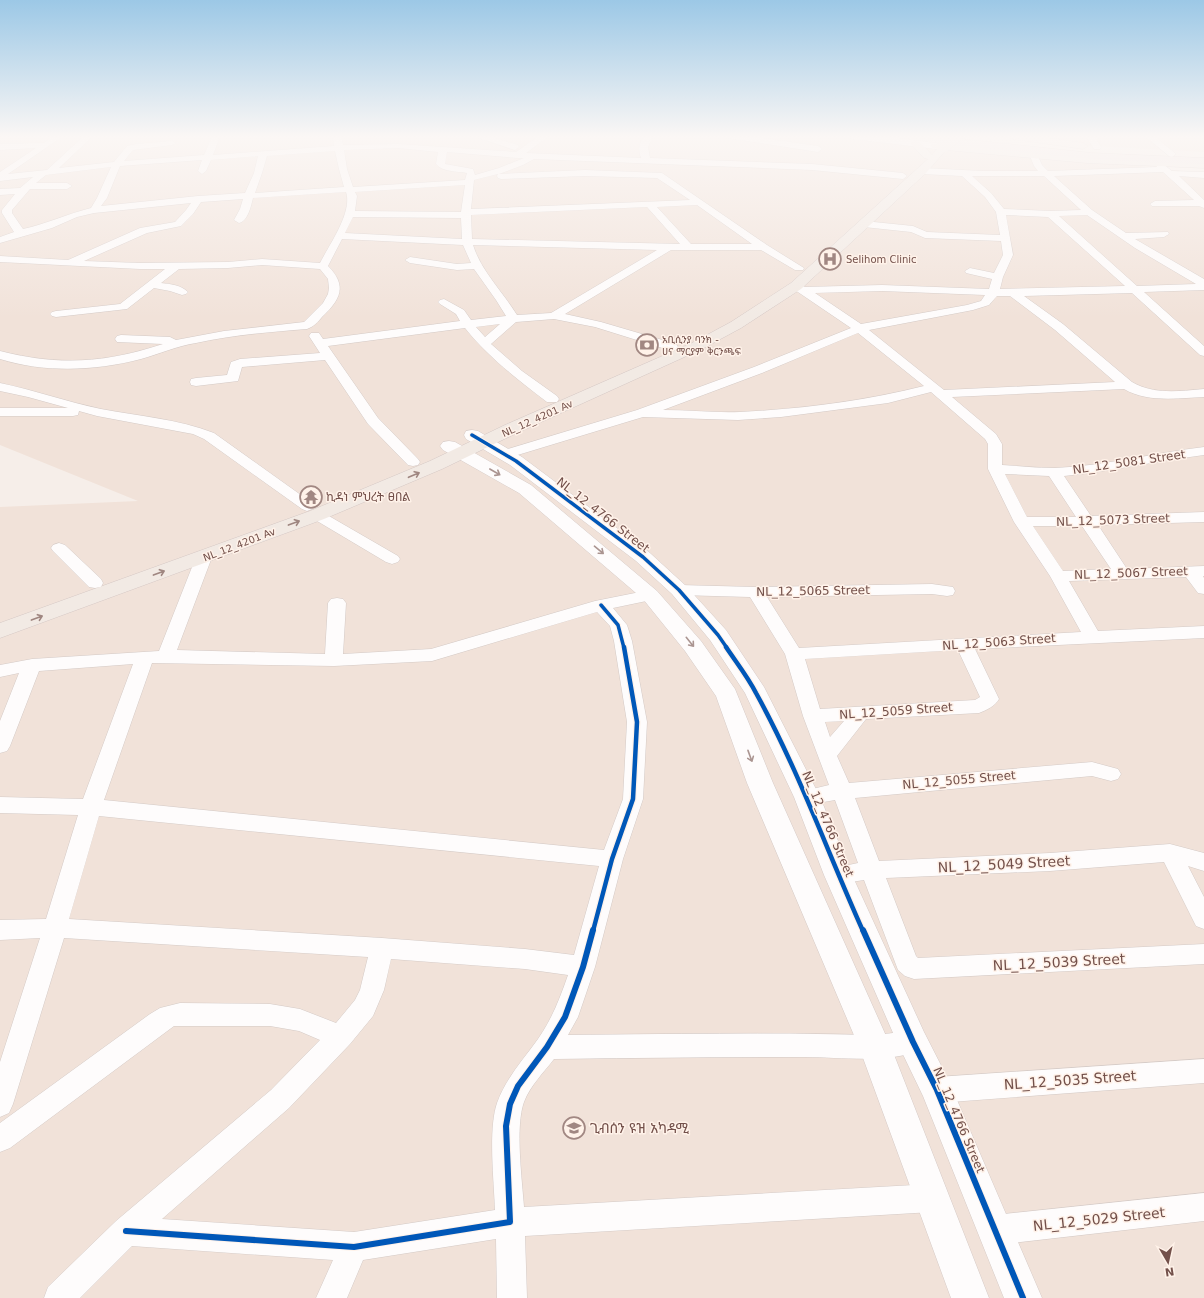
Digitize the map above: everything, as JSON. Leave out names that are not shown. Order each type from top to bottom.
[{"type":"main road","name":"NL_12_4201 Av","points":[[0,631],[204,557],[312,510],[413,462],[474,446],[552,399],[672,347],[732,316],[758,299],[799,268],[880,197]]},
{"type":"main road","name":"NL_12_4201 Av","points":[[0,618],[95,583],[312,510],[436,465],[474,446],[697,346],[799,288],[894,197]]},
{"type":"street","points":[[18,197],[7,210],[7,213],[20,233]]},
{"type":"street","points":[[94,210],[103,197]]},
{"type":"street","points":[[0,240],[20,233],[49,226],[94,210],[229,197]]},
{"type":"street","points":[[240,220],[249,197]]},
{"type":"street","points":[[323,266],[350,214],[352,197]]},
{"type":"street","points":[[469,197],[466,214],[466,242],[469,251],[477,266],[500,297],[513,319]]},
{"type":"street","points":[[692,197],[763,247],[799,268]]},
{"type":"street","points":[[474,446],[642,413],[758,370],[860,328],[979,306],[985,303],[994,292],[998,277],[1008,256],[1006,238],[1000,212],[989,197]]},
{"type":"street","points":[[1072,197],[1089,212],[1125,236],[1204,284]]},
{"type":"street","points":[[1195,197],[1202,204]]},
{"type":"street","points":[[69,263],[144,230],[178,224],[190,212],[198,199]]},
{"type":"street","points":[[350,214],[466,214],[699,202]]},
{"type":"street","points":[[650,204],[688,247]]},
{"type":"street","points":[[1155,204],[1202,204]]},
{"type":"street","points":[[1000,212],[1051,214],[1089,212]]},
{"type":"street","points":[[1051,214],[1204,352]]},
{"type":"street","points":[[864,224],[913,229],[925,235],[1006,238]]},
{"type":"street","points":[[1125,236],[1164,234]]},
{"type":"street","points":[[339,236],[466,242],[669,247],[763,247]]},
{"type":"street","points":[[554,316],[669,247]]},
{"type":"street","points":[[0,259],[140,266],[228,265],[262,262],[323,266],[334,280],[335,287],[333,296],[326,306],[307,326],[234,333],[186,341],[122,360],[81,364],[32,362],[17,360],[0,355]]},
{"type":"street","points":[[410,260],[457,267],[477,266]]},
{"type":"street","points":[[56,314],[123,307],[177,265]]},
{"type":"street","points":[[970,271],[998,277]]},
{"type":"street","points":[[152,285],[172,288],[182,292]]},
{"type":"street","points":[[799,288],[882,288],[1013,293],[1204,287]]},
{"type":"street","points":[[799,288],[860,328],[991,437],[995,444],[995,469],[1022,522],[1058,576],[1092,636]]},
{"type":"street","points":[[1013,293],[1059,327],[1134,390],[1147,394],[1204,393]]},
{"type":"street","points":[[444,302],[460,312],[484,344],[518,374],[552,399]]},
{"type":"street","points":[[321,343],[468,324],[554,316],[610,326],[672,347]]},
{"type":"street","points":[[484,344],[513,319]]},
{"type":"street","points":[[307,326],[321,343],[373,421],[413,462]]},
{"type":"street","points":[[120,339],[186,341]]},
{"type":"street","points":[[196,382],[233,378],[235,365],[240,363],[329,356]]},
{"type":"street","points":[[642,413],[714,416],[774,414],[937,391],[1127,385]]},
{"type":"street","points":[[0,387],[30,393],[98,412],[196,431],[209,436],[312,510],[392,558]]},
{"type":"street","points":[[0,412],[98,412]]},
{"type":"street","points":[[474,446],[650,595],[693,646],[727,695],[760,783],[875,1047],[970,1298]]},
{"type":"street","name":"NL_12_4766 Street","points":[[474,446],[576,505],[643,557],[679,590],[718,635],[756,692],[807,797],[838,875],[913,1042],[937,1090],[1023,1298]]},
{"type":"street","name":"NL_12_5081 Street","points":[[995,469],[1054,472],[1099,468],[1163,456],[1204,451]]},
{"type":"street","points":[[1054,472],[1122,573]]},
{"type":"street","name":"NL_12_5073 Street","points":[[1022,522],[1087,522],[1204,517]]},
{"type":"street","points":[[59,548],[95,583]]},
{"type":"street","points":[[0,1104],[91,807],[155,656],[204,557]]},
{"type":"street","points":[[1197,571],[1204,589]]},
{"type":"street","name":"NL_12_5067 Street","points":[[1058,576],[1197,571]]},
{"type":"street","name":"NL_12_5065 Street","points":[[679,590],[755,592],[932,589],[947,591]]},
{"type":"street","name":"NL_12_4766 Street","points":[[755,592],[794,654],[827,755],[842,791],[906,963],[914,969]]},
{"type":"street","points":[[0,671],[32,665],[155,656],[334,660],[432,655],[601,605],[650,595]]},
{"type":"street","points":[[334,660],[337,603]]},
{"type":"street","points":[[512,1298],[506,1126],[510,1104],[518,1086],[547,1047],[566,1017],[583,967],[612,859],[633,799],[637,722],[624,641],[618,625],[601,605]]},
{"type":"street","name":"NL_12_5063 Street","points":[[794,654],[964,645],[1092,636],[1204,632]]},
{"type":"street","name":"NL_12_5059 Street","points":[[813,716],[979,706],[990,700],[964,645]]},
{"type":"street","points":[[0,746],[32,665]]},
{"type":"street","points":[[827,755],[860,714]]},
{"type":"street","name":"NL_12_5055 Street","points":[[807,797],[842,791],[1092,769],[1111,774]]},
{"type":"street","points":[[0,805],[91,807],[612,859]]},
{"type":"street","points":[[1170,853],[1204,918]]},
{"type":"street","name":"NL_12_5049 Street","points":[[838,875],[872,870],[1050,862],[1170,853],[1204,862]]},
{"type":"street","points":[[0,930],[55,928],[382,948],[525,959],[583,967]]},
{"type":"street","points":[[59,1298],[126,1231],[280,1099],[341,1036],[364,1008],[372,990],[382,948]]},
{"type":"street","name":"NL_12_5039 Street","points":[[914,969],[1204,954]]},
{"type":"street","points":[[0,1139],[55,1100],[158,1022],[170,1016],[180,1014],[270,1015],[300,1020],[341,1036]]},
{"type":"street","points":[[547,1047],[819,1044],[875,1047],[913,1042]]},
{"type":"street","name":"NL_12_5035 Street","points":[[937,1090],[1204,1071]]},
{"type":"street","points":[[126,1231],[354,1247],[510,1222],[932,1198]]},
{"type":"street","name":"NL_12_5029 Street","points":[[995,1230],[1204,1208]]},
{"type":"street","points":[[331,1298],[354,1247]]},
{"type":"shaded area","points":[[0,197],[1204,197],[1204,1298],[0,1298],[0,507],[138,501],[0,445]]},
{"type":"cycle path","points":[[472,435],[516,461],[643,557],[679,590],[718,635],[756,692],[807,797],[838,875],[913,1042],[937,1090],[1023,1298]]},
{"type":"cycle path","points":[[126,1231],[354,1247],[510,1222],[506,1126],[510,1104],[518,1086],[547,1047],[565,1017],[583,967],[612,859],[633,799],[637,722],[623,641],[618,625],[601,605]]},
{"type":"place","name":"Selihom Clinic","points":[[830,259]]},
{"type":"place","name":"አቢሲንያ ባንክ - ሀና ማርያም ቅርንጫፍ","points":[[647,345]]},
{"type":"place","name":"ኪዳነ ምህረት ፀበል","points":[[311,497]]},
{"type":"place","name":"ጊብሰን ዩዝ አካዳሚ","points":[[574,1128]]}]
